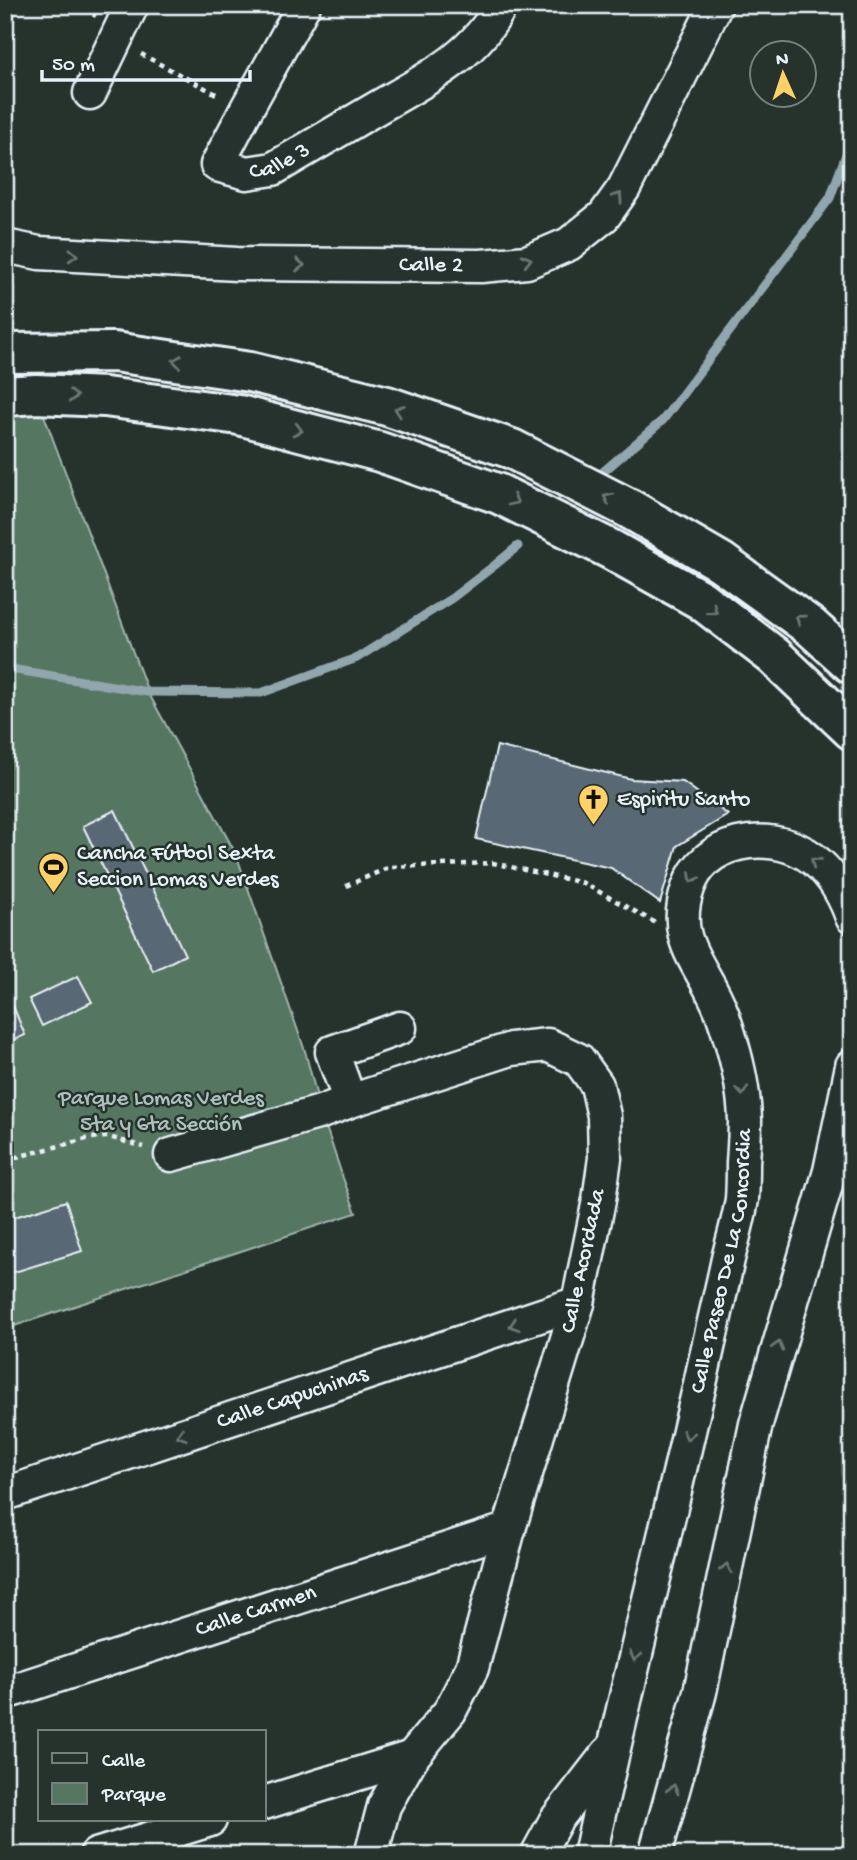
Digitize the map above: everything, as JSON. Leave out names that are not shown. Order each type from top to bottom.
[{"type":"highway","points":[[5,354],[114,352],[250,372],[387,406],[512,449],[628,508],[721,562],[811,627],[852,664]]},
{"type":"highway","points":[[5,396],[36,394],[105,397],[239,415],[380,452],[499,494],[610,549],[701,600],[774,656],[852,730]]},
{"type":"street","points":[[90,93],[132,5]]},
{"type":"street","points":[[246,110],[304,5]]},
{"type":"street","name":"Calle 3","points":[[246,110],[217,165],[247,173],[273,169],[448,67],[474,43],[496,15],[500,5]]},
{"type":"street","name":"Calle 2","points":[[5,246],[39,253],[237,264],[481,266],[527,262],[569,244],[604,216],[624,188],[716,5]]},
{"type":"street","name":"Calle Paseo De La Concordia","points":[[590,1855],[742,1200],[745,1119],[739,1071],[721,1009],[684,938],[682,922],[688,888],[695,872],[705,861],[731,845],[747,841],[789,846],[807,854],[826,871],[839,887],[852,917]]},
{"type":"street","points":[[350,1101],[332,1052],[400,1028]]},
{"type":"street","name":"Calle Acordada","points":[[171,1155],[321,1112],[511,1049],[548,1045],[579,1060],[597,1084],[604,1116],[605,1158],[578,1303],[509,1529],[472,1668],[450,1711],[412,1757],[384,1806],[371,1855]]},
{"type":"street","points":[[655,1855],[700,1692],[755,1424],[830,1171],[852,1066]]},
{"type":"street","name":"Calle Capuchinas","points":[[5,1494],[578,1303]]},
{"type":"street","name":"Calle Carmen","points":[[5,1693],[509,1529]]},
{"type":"street","points":[[537,1855],[556,1820],[614,1747]]},
{"type":"street","points":[[266,1802],[412,1757]]},
{"type":"street","points":[[96,1855],[203,1822]]},
{"type":"path","points":[[115,40],[246,110]]},
{"type":"path","points":[[346,886],[390,867],[492,863],[583,883],[684,938]]},
{"type":"path","points":[[5,1160],[90,1138],[109,1138],[171,1155]]},
{"type":"green space","name":"Parque Lomas Verdes 5ta y 6ta Sección","points":[[36,394],[148,692],[236,854],[305,1051],[321,1112],[356,1213],[5,1329],[5,396]]},
{"type":"building","name":"Espiritu Santo","points":[[497,746],[631,779],[683,782],[728,815],[677,846],[660,903],[611,868],[476,839]]},
{"type":"building","points":[[115,810],[185,955],[153,971],[83,826]]},
{"type":"building","points":[[78,976],[92,1002],[42,1026],[29,999]]},
{"type":"building","points":[[13,1006],[25,1035],[5,1044],[5,1010]]},
{"type":"building","points":[[66,1201],[82,1251],[5,1275],[5,1220]]},
{"type":"waterway","points":[[596,478],[663,420],[830,198],[852,138]]},
{"type":"waterway","points":[[5,668],[148,692],[261,693],[357,658],[452,598],[518,546]]},
{"type":"place","name":"Espiritu Santo","points":[[594,827]]},
{"type":"place","name":"Cancha Fútbol Sexta Seccion Lomas Verdes","points":[[54,894]]}]
